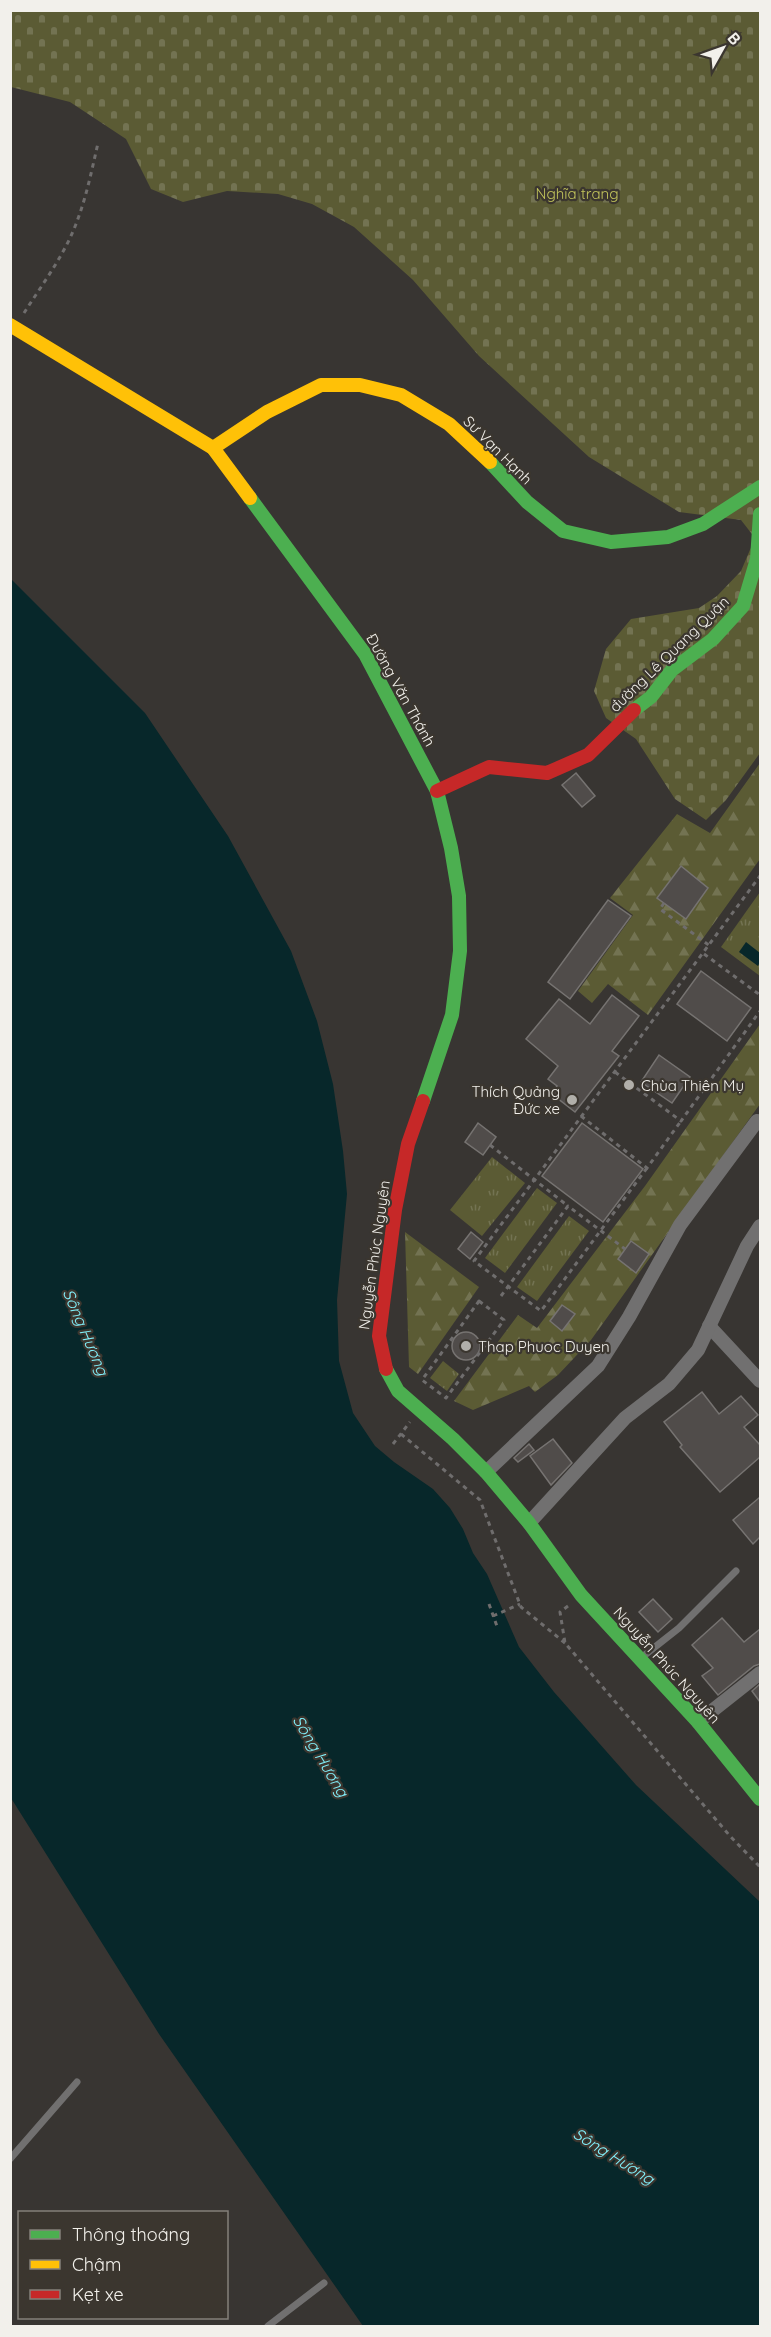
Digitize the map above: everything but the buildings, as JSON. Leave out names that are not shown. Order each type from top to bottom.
[{"type":"main road","name":"Đường Văn Thánh","points":[[13,326],[213,448],[364,654],[437,791],[451,848],[459,896],[460,951],[453,1016],[408,1144]]},
{"type":"main road","name":"Sư Vạn Hạnh","points":[[213,448],[267,412],[321,386],[360,385],[401,395],[449,424],[494,466],[526,501],[563,531],[612,542],[668,537],[703,524],[760,487]]},
{"type":"main road","name":"đường Lê Quang Quận","points":[[437,791],[489,767],[547,772],[588,755],[627,716],[651,697],[672,670],[713,639],[743,606],[757,560],[760,514]]},
{"type":"main road","name":"Nguyễn Phúc Nguyên","points":[[408,1144],[395,1210],[379,1336],[384,1366],[390,1380],[398,1391],[453,1439],[486,1472],[529,1523],[581,1595],[698,1722],[760,1799]]},
{"type":"street","points":[[486,1472],[598,1366],[629,1317],[680,1225],[757,1121]]},
{"type":"street","points":[[529,1523],[625,1418],[669,1384],[698,1350],[747,1246],[760,1226]]},
{"type":"street","points":[[709,1326],[760,1380]]},
{"type":"street","points":[[698,1722],[760,1673]]},
{"type":"lane","points":[[639,1660],[679,1628],[736,1571]]},
{"type":"lane","points":[[10,2159],[77,2082]]},
{"type":"lane","points":[[268,2326],[324,2283]]},
{"type":"path","points":[[13,326],[66,246],[84,202],[98,143]]},
{"type":"path","points":[[760,876],[474,1261],[541,1311],[760,1011]]},
{"type":"path","points":[[664,903],[660,909],[710,946]]},
{"type":"path","points":[[674,919],[678,914]]},
{"type":"path","points":[[704,954],[760,995]]},
{"type":"path","points":[[615,1072],[681,1120]]},
{"type":"path","points":[[581,1116],[648,1167]]},
{"type":"path","points":[[490,1145],[625,1249]]},
{"type":"path","points":[[501,1296],[568,1206]]},
{"type":"path","points":[[479,1302],[491,1310],[504,1320],[446,1398],[422,1380],[479,1302]]},
{"type":"path","points":[[491,1310],[494,1305]]},
{"type":"path","points":[[393,1444],[420,1411]]},
{"type":"path","points":[[401,1434],[480,1500],[520,1604],[565,1643],[730,1836],[760,1866]]},
{"type":"path","points":[[565,1643],[560,1612],[581,1595]]},
{"type":"path","points":[[489,1604],[498,1629]]},
{"type":"path","points":[[493,1616],[520,1604]]},
{"type":"green space","name":"Nghĩa trang","points":[[11,11],[760,11],[760,753],[726,800],[706,820],[675,799],[636,739],[606,718],[594,691],[606,649],[631,619],[699,608],[717,596],[741,571],[755,538],[741,520],[679,512],[589,457],[479,356],[413,280],[354,227],[312,204],[278,194],[227,191],[183,202],[151,189],[126,139],[70,102],[11,87]]},
{"type":"green space","points":[[760,763],[760,859],[648,1015],[608,984],[592,1003],[578,991],[633,915],[610,898],[677,814],[710,833]]},
{"type":"green space","points":[[760,892],[760,976],[721,947]]},
{"type":"green space","points":[[760,1024],[760,1104],[591,1340],[558,1375],[535,1392],[529,1386],[473,1410],[454,1401],[518,1315],[537,1328],[645,1186]]},
{"type":"green space","points":[[492,1157],[525,1183],[482,1236],[450,1210]]},
{"type":"green space","points":[[537,1188],[557,1203],[505,1273],[485,1258]]},
{"type":"green space","points":[[569,1216],[589,1231],[537,1301],[517,1287]]},
{"type":"green space","points":[[405,1232],[479,1287],[418,1374],[409,1367]]},
{"type":"green space","points":[[443,1361],[459,1374],[447,1391],[430,1378]]},
{"type":"water","name":"Sông Hương","points":[[11,579],[145,713],[228,836],[291,951],[317,1021],[333,1084],[343,1151],[347,1194],[337,1300],[339,1361],[353,1413],[375,1446],[433,1489],[450,1508],[463,1529],[473,1553],[487,1574],[519,1647],[554,1692],[636,1785],[760,1902],[760,2326],[363,2326],[159,2034],[11,1798]]},
{"type":"water","points":[[746,942],[760,953],[758,966],[739,952]]},
{"type":"traffic: fast","points":[[490,462],[527,502],[563,531],[611,542],[668,537],[703,524],[760,487]]},
{"type":"traffic: fast","points":[[250,498],[365,654],[437,791],[451,848],[459,896],[460,951],[452,1015],[423,1101]]},
{"type":"traffic: fast","points":[[634,710],[651,697],[672,670],[713,639],[743,606],[757,559],[760,514]]},
{"type":"traffic: fast","points":[[386,1369],[398,1391],[453,1439],[486,1472],[529,1523],[581,1595],[698,1722],[760,1799]]},
{"type":"traffic: slow","points":[[10,325],[213,448],[250,498]]},
{"type":"traffic: slow","points":[[213,448],[267,412],[321,385],[360,385],[401,395],[449,424],[490,462]]},
{"type":"traffic: jam","points":[[437,791],[489,767],[547,773],[588,755],[634,710]]},
{"type":"traffic: jam","points":[[386,1369],[379,1336],[395,1210],[408,1144],[423,1101]]},
{"type":"place","name":"Chùa Thiên Mụ","points":[[629,1085]]},
{"type":"place","name":"Thích Quảng Đức xe","points":[[572,1100]]},
{"type":"place","name":"Thap Phuoc Duyen","points":[[466,1346]]}]
